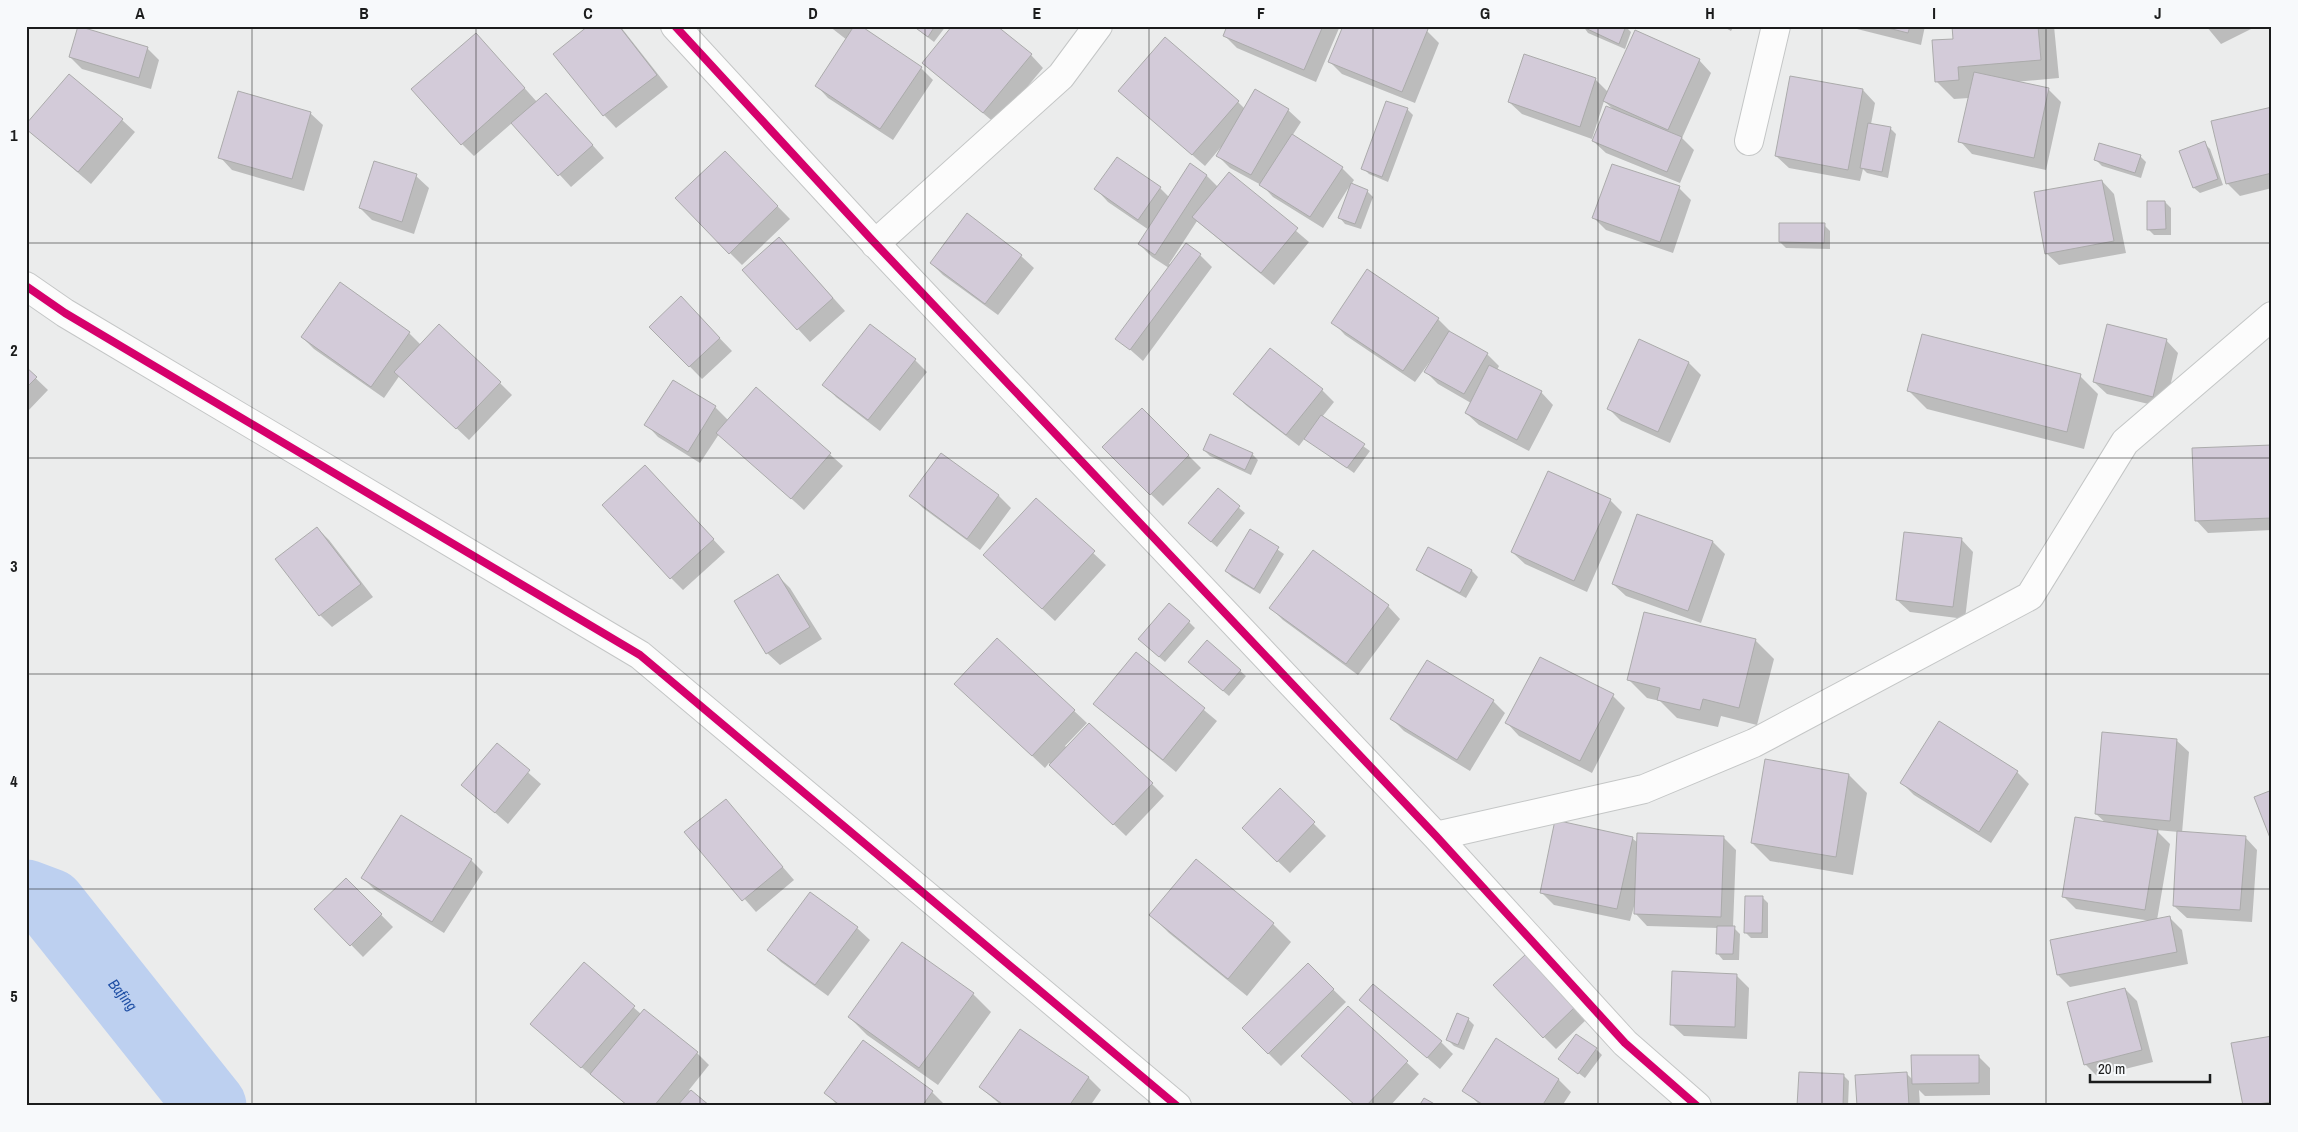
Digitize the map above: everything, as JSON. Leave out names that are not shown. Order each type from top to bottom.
[{"type":"street","points":[[675,26],[875,244],[1436,836],[1625,1043],[1697,1106]]},
{"type":"street","points":[[875,244],[1061,76],[1098,26]]},
{"type":"street","points":[[1749,141],[1776,26]]},
{"type":"street","points":[[26,286],[65,313],[640,655],[1177,1106]]},
{"type":"street","points":[[1436,836],[1644,789],[1754,743],[2030,596],[2125,442],[2272,316]]},
{"type":"building","points":[[78,26],[148,47],[139,78],[69,57]]},
{"type":"building","points":[[588,26],[619,26],[657,75],[603,116],[553,54]]},
{"type":"building","points":[[854,26],[861,26],[922,67],[880,129],[815,86]]},
{"type":"building","points":[[913,26],[935,26],[928,37]]},
{"type":"building","points":[[952,26],[997,26],[1032,54],[983,113],[922,63]]},
{"type":"building","points":[[1227,26],[1323,26],[1304,70],[1223,36]]},
{"type":"building","points":[[1343,26],[1420,26],[1428,29],[1402,92],[1328,62]]},
{"type":"building","points":[[1581,26],[1626,26],[1619,44]]},
{"type":"building","points":[[1880,26],[1910,26],[1908,33]]},
{"type":"building","points":[[1952,26],[2038,26],[2041,60],[1958,67],[1959,80],[1935,82],[1932,40],[1953,39]]},
{"type":"building","points":[[1635,30],[1700,59],[1668,130],[1603,101]]},
{"type":"building","points":[[476,33],[525,88],[461,145],[411,89]]},
{"type":"building","points":[[1165,37],[1239,101],[1192,155],[1118,91]]},
{"type":"building","points":[[1524,54],[1596,78],[1580,127],[1508,102]]},
{"type":"building","points":[[1974,72],[2049,88],[2034,158],[1958,142]]},
{"type":"building","points":[[69,74],[123,119],[78,172],[26,129],[26,124]]},
{"type":"building","points":[[1790,76],[1863,89],[1848,170],[1775,156]]},
{"type":"building","points":[[1255,89],[1289,109],[1251,175],[1216,156]]},
{"type":"building","points":[[238,91],[311,112],[292,179],[218,158]]},
{"type":"building","points":[[546,93],[593,145],[558,176],[511,123]]},
{"type":"building","points":[[1386,101],[1408,108],[1382,177],[1361,169]]},
{"type":"building","points":[[1606,106],[1682,137],[1667,172],[1592,141]]},
{"type":"building","points":[[2272,107],[2272,173],[2226,184],[2211,121]]},
{"type":"building","points":[[1868,123],[1891,127],[1882,172],[1860,168]]},
{"type":"building","points":[[1292,134],[1343,167],[1310,217],[1259,185]]},
{"type":"building","points":[[2205,141],[2218,179],[2193,188],[2179,151]]},
{"type":"building","points":[[2099,143],[2141,155],[2135,173],[2094,160]]},
{"type":"building","points":[[725,151],[778,206],[729,254],[675,198]]},
{"type":"building","points":[[1117,157],[1161,187],[1138,220],[1094,189]]},
{"type":"building","points":[[374,161],[417,174],[402,222],[359,208]]},
{"type":"building","points":[[1190,163],[1207,175],[1155,255],[1138,244]]},
{"type":"building","points":[[1612,164],[1680,186],[1660,242],[1592,218]]},
{"type":"building","points":[[1229,172],[1298,228],[1261,273],[1192,217]]},
{"type":"building","points":[[2102,180],[2114,241],[2045,254],[2034,192]]},
{"type":"building","points":[[1351,183],[1368,190],[1355,224],[1338,218]]},
{"type":"building","points":[[2147,201],[2165,201],[2166,229],[2147,230]]},
{"type":"building","points":[[967,213],[1022,255],[985,304],[930,263]]},
{"type":"building","points":[[1779,223],[1825,223],[1824,243],[1779,242]]},
{"type":"building","points":[[779,237],[833,298],[797,330],[742,270]]},
{"type":"building","points":[[1186,243],[1201,254],[1130,350],[1115,339]]},
{"type":"building","points":[[1367,269],[1439,318],[1403,371],[1331,323]]},
{"type":"building","points":[[340,282],[410,332],[371,387],[301,337]]},
{"type":"building","points":[[681,296],[720,338],[689,367],[649,327]]},
{"type":"building","points":[[439,324],[501,382],[456,429],[394,372]]},
{"type":"building","points":[[870,324],[916,359],[868,420],[822,385]]},
{"type":"building","points":[[2107,324],[2167,339],[2153,397],[2093,382]]},
{"type":"building","points":[[1449,331],[1488,353],[1464,394],[1424,372]]},
{"type":"building","points":[[1922,334],[2081,374],[2067,432],[1907,391]]},
{"type":"building","points":[[1639,339],[1689,362],[1658,432],[1607,409]]},
{"type":"building","points":[[1270,348],[1323,389],[1286,435],[1233,394]]},
{"type":"building","points":[[1489,365],[1542,391],[1517,440],[1465,413]]},
{"type":"building","points":[[26,367],[37,377],[26,388]]},
{"type":"building","points":[[673,380],[716,406],[688,452],[644,425]]},
{"type":"building","points":[[756,387],[831,453],[791,499],[716,433]]},
{"type":"building","points":[[1142,408],[1189,455],[1150,495],[1102,447]]},
{"type":"building","points":[[1321,415],[1365,444],[1347,468],[1304,439]]},
{"type":"building","points":[[1210,434],[1253,453],[1245,470],[1203,450]]},
{"type":"building","points":[[2272,445],[2272,518],[2195,521],[2192,448]]},
{"type":"building","points":[[941,453],[999,495],[967,539],[909,496]]},
{"type":"building","points":[[645,465],[714,539],[670,579],[602,505]]},
{"type":"building","points":[[1548,471],[1611,499],[1574,581],[1511,552]]},
{"type":"building","points":[[1218,488],[1240,506],[1211,542],[1188,523]]},
{"type":"building","points":[[1036,498],[1095,551],[1042,609],[983,555]]},
{"type":"building","points":[[1637,514],[1713,541],[1688,611],[1612,584]]},
{"type":"building","points":[[317,527],[361,584],[319,616],[275,559]]},
{"type":"building","points":[[1250,529],[1279,547],[1254,589],[1225,571]]},
{"type":"building","points":[[1904,532],[1962,538],[1953,607],[1896,600]]},
{"type":"building","points":[[1428,547],[1472,570],[1460,593],[1416,570]]},
{"type":"building","points":[[1313,550],[1389,605],[1346,664],[1269,608]]},
{"type":"building","points":[[778,574],[810,627],[766,654],[734,601]]},
{"type":"building","points":[[1169,603],[1190,621],[1159,657],[1138,639]]},
{"type":"building","points":[[1644,612],[1756,639],[1739,708],[1703,699],[1700,710],[1657,700],[1660,688],[1627,680]]},
{"type":"building","points":[[997,638],[1075,710],[1032,756],[954,684]]},
{"type":"building","points":[[1207,640],[1241,670],[1223,691],[1188,662]]},
{"type":"building","points":[[1136,652],[1205,708],[1163,760],[1093,704]]},
{"type":"building","points":[[1540,657],[1614,694],[1580,761],[1505,723]]},
{"type":"building","points":[[1427,660],[1494,700],[1457,760],[1390,719]]},
{"type":"building","points":[[1939,721],[2018,771],[1979,832],[1900,783]]},
{"type":"building","points":[[1089,723],[1153,783],[1113,825],[1049,765]]},
{"type":"building","points":[[2102,732],[2177,739],[2170,821],[2095,814]]},
{"type":"building","points":[[497,743],[530,770],[495,813],[461,785]]},
{"type":"building","points":[[1765,759],[1849,774],[1836,857],[1751,843]]},
{"type":"building","points":[[1280,788],[1315,822],[1277,862],[1242,828]]},
{"type":"building","points":[[2272,790],[2272,843],[2254,797]]},
{"type":"building","points":[[726,799],[783,867],[742,901],[684,832]]},
{"type":"building","points":[[401,815],[472,859],[432,922],[361,878]]},
{"type":"building","points":[[2075,817],[2158,830],[2145,910],[2062,897]]},
{"type":"building","points":[[1555,820],[1633,837],[1617,909],[1540,893]]},
{"type":"building","points":[[2177,831],[2246,836],[2240,910],[2173,906]]},
{"type":"building","points":[[1637,833],[1724,836],[1721,917],[1634,914]]},
{"type":"building","points":[[1196,859],[1274,923],[1228,979],[1149,915]]},
{"type":"building","points":[[346,878],[382,914],[350,946],[314,909]]},
{"type":"building","points":[[810,892],[858,927],[815,985],[767,950]]},
{"type":"building","points":[[1745,896],[1763,896],[1762,933],[1744,933]]},
{"type":"building","points":[[2170,916],[2177,952],[2057,975],[2050,940]]},
{"type":"building","points":[[1717,926],[1735,926],[1733,954],[1716,954]]},
{"type":"building","points":[[902,942],[974,993],[919,1068],[848,1017]]},
{"type":"building","points":[[1526,954],[1576,1006],[1543,1038],[1493,985]]},
{"type":"building","points":[[584,962],[635,1006],[581,1068],[530,1024]]},
{"type":"building","points":[[1308,963],[1334,989],[1268,1054],[1242,1028]]},
{"type":"building","points":[[1672,971],[1737,974],[1735,1027],[1670,1025]]},
{"type":"building","points":[[1373,984],[1442,1041],[1427,1058],[1359,1000]]},
{"type":"building","points":[[2125,988],[2142,1050],[2084,1065],[2067,1002]]},
{"type":"building","points":[[1348,1006],[1408,1061],[1366,1106],[1356,1106],[1301,1056]]},
{"type":"building","points":[[644,1009],[698,1052],[654,1106],[628,1106],[590,1074]]},
{"type":"building","points":[[1457,1013],[1469,1018],[1458,1045],[1446,1040]]},
{"type":"building","points":[[1020,1029],[1089,1077],[1069,1106],[1005,1106],[979,1087]]},
{"type":"building","points":[[1576,1034],[1597,1048],[1578,1074],[1558,1059]]},
{"type":"building","points":[[2272,1036],[2272,1102],[2243,1106],[2231,1043]]},
{"type":"building","points":[[1496,1038],[1559,1079],[1542,1106],[1485,1106],[1462,1091]]},
{"type":"building","points":[[863,1040],[933,1091],[922,1106],[841,1106],[824,1093]]},
{"type":"building","points":[[1911,1055],[1979,1055],[1979,1083],[1912,1084]]},
{"type":"building","points":[[1799,1072],[1844,1074],[1843,1106],[1797,1106]]},
{"type":"building","points":[[1907,1072],[1909,1106],[1857,1106],[1855,1075]]},
{"type":"building","points":[[691,1090],[710,1106],[677,1106]]},
{"type":"building","points":[[1424,1098],[1438,1106],[1419,1106]]},
{"type":"waterway","name":"Bafing","points":[[26,895],[50,904],[211,1106]]},
{"type":"cycle path","points":[[675,26],[872,240],[1436,836],[1625,1043],[1697,1106]]},
{"type":"cycle path","points":[[26,286],[65,313],[640,655],[1177,1106]]}]
